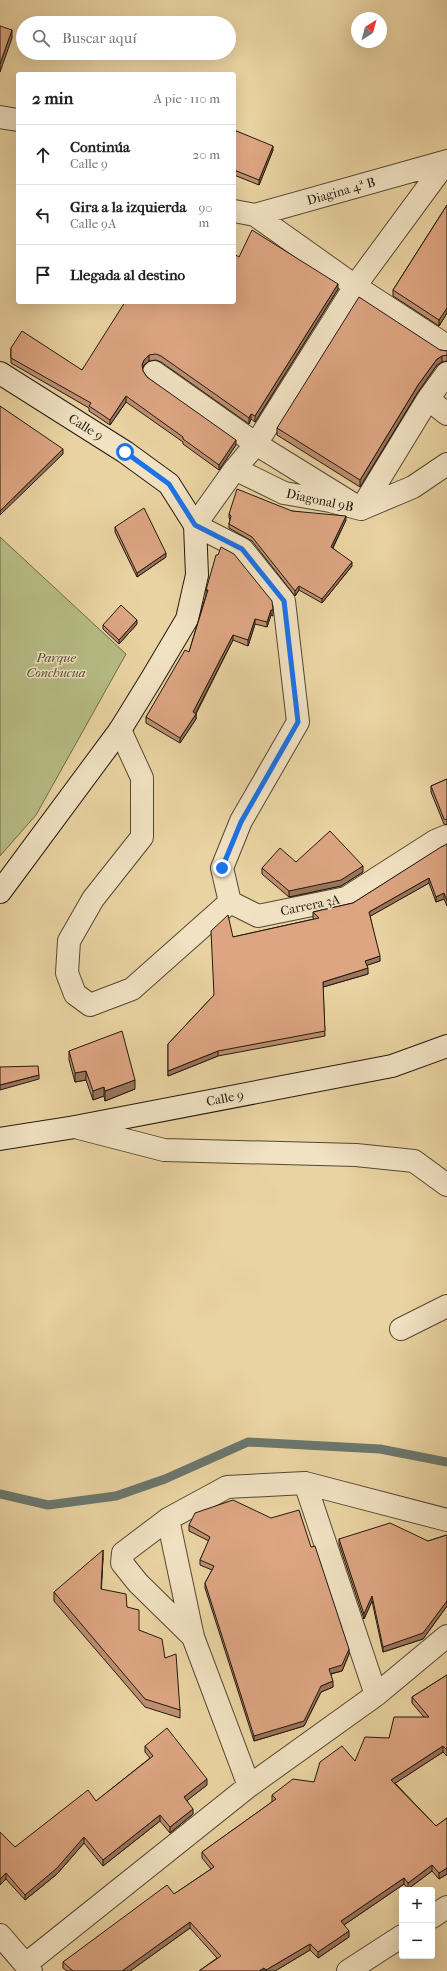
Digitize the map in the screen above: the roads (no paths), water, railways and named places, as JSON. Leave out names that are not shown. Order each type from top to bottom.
[{"type":"street","points":[[0,117],[16,120]]},
{"type":"street","points":[[0,892],[120,730],[187,619],[197,575],[195,525],[235,469],[256,444],[355,286],[447,161]]},
{"type":"street","name":"Diagina 4ª B","points":[[244,213],[447,161]]},
{"type":"street","points":[[244,213],[447,346]]},
{"type":"street","points":[[154,372],[256,444],[361,509],[428,399],[447,372]]},
{"type":"street","name":"Calle 9","points":[[0,373],[125,452],[169,484],[195,525]]},
{"type":"street","points":[[428,399],[447,414]]},
{"type":"street","name":"Diagonal 9B","points":[[235,469],[284,493],[330,501],[361,509],[413,487],[447,464]]},
{"type":"street","points":[[120,730],[142,778],[142,837],[93,899],[69,941],[67,973],[75,994],[90,1005],[132,989],[230,902],[222,868],[241,822],[298,722],[284,601],[242,549],[195,525]]},
{"type":"street","name":"Carrera 3A","points":[[230,902],[258,916],[346,898],[435,841],[447,836]]},
{"type":"street","name":"Calle 9","points":[[0,1139],[75,1127],[392,1066],[447,1046]]},
{"type":"street","points":[[75,1127],[164,1150],[356,1155],[414,1160],[447,1185]]},
{"type":"street","points":[[401,1329],[447,1306]]},
{"type":"street","points":[[306,1482],[376,1695]]},
{"type":"street","points":[[193,1637],[138,1583],[122,1563],[123,1553],[168,1519],[227,1487],[306,1482],[447,1520]]},
{"type":"street","points":[[168,1519],[193,1637],[249,1786]]},
{"type":"street","points":[[0,1935],[28,1968],[249,1786],[376,1695],[447,1636]]},
{"type":"street","points":[[435,1915],[447,1907]]},
{"type":"street","points":[[348,1971],[399,1938]]},
{"type":"waterway","points":[[0,1494],[48,1505],[116,1496],[165,1479],[248,1442],[380,1449],[447,1462]]},
{"type":"park label","name":"Parque Conchucua","points":[[56,664]]}]
